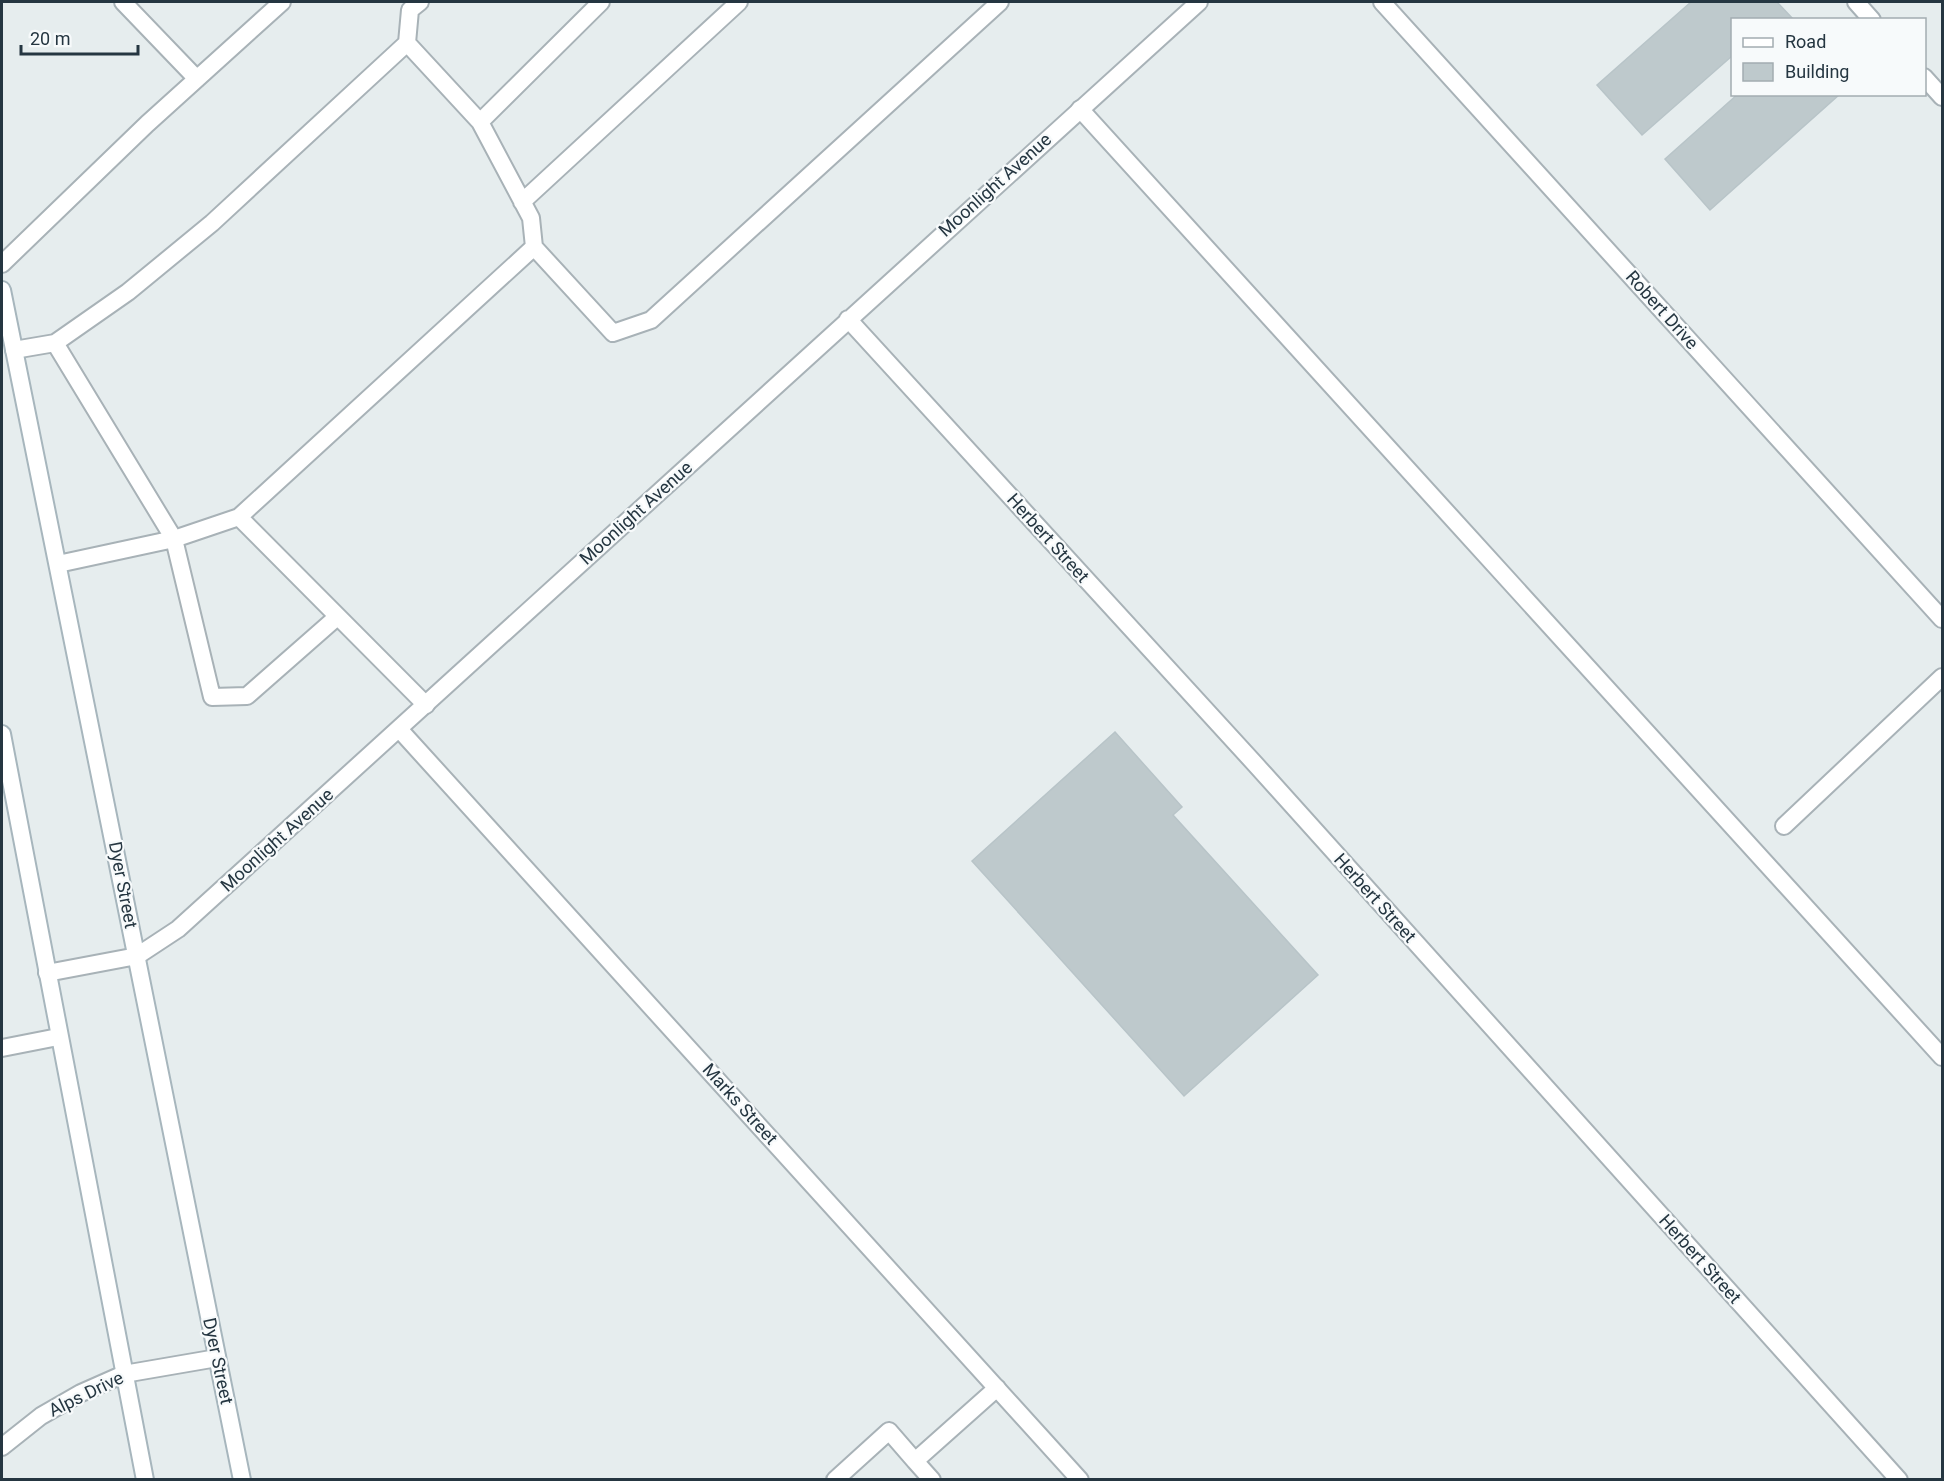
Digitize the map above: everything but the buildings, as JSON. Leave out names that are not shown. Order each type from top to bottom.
[{"type":"street","points":[[123,2],[197,79]]},
{"type":"street","points":[[2,264],[147,124],[282,2]]},
{"type":"street","points":[[14,350],[56,343],[128,292],[212,223],[407,43],[410,10],[420,2]]},
{"type":"street","points":[[480,122],[601,2]]},
{"type":"street","points":[[522,202],[739,2]]},
{"type":"street","points":[[407,43],[480,122],[531,218],[534,247],[614,333],[651,320],[1000,2]]},
{"type":"street","name":"Moonlight Avenue","points":[[47,973],[137,956],[178,929],[1199,2]]},
{"type":"street","name":"Robert Drive","points":[[1382,2],[1942,619]]},
{"type":"street","points":[[1856,2],[1870,18]]},
{"type":"street","points":[[1926,79],[1942,97]]},
{"type":"street","points":[[1080,109],[1942,1057]]},
{"type":"street","points":[[57,564],[174,539],[239,517],[534,247]]},
{"type":"street","name":"Dyer Street","points":[[2,290],[242,1479]]},
{"type":"street","name":"Herbert Street","points":[[848,319],[1256,765],[1899,1479]]},
{"type":"street","points":[[56,343],[174,539],[212,697],[247,696],[338,616]]},
{"type":"street","points":[[239,517],[426,705]]},
{"type":"street","points":[[1784,826],[1942,677]]},
{"type":"street","name":"Marks Street","points":[[399,729],[1080,1479]]},
{"type":"street","points":[[2,734],[58,1036],[145,1479]]},
{"type":"street","points":[[2,1048],[58,1036]]},
{"type":"street","name":"Alps Drive","points":[[2,1447],[41,1416],[81,1393],[124,1374],[217,1358]]},
{"type":"street","points":[[915,1461],[997,1388]]},
{"type":"street","points":[[835,1479],[889,1431],[932,1479]]}]
